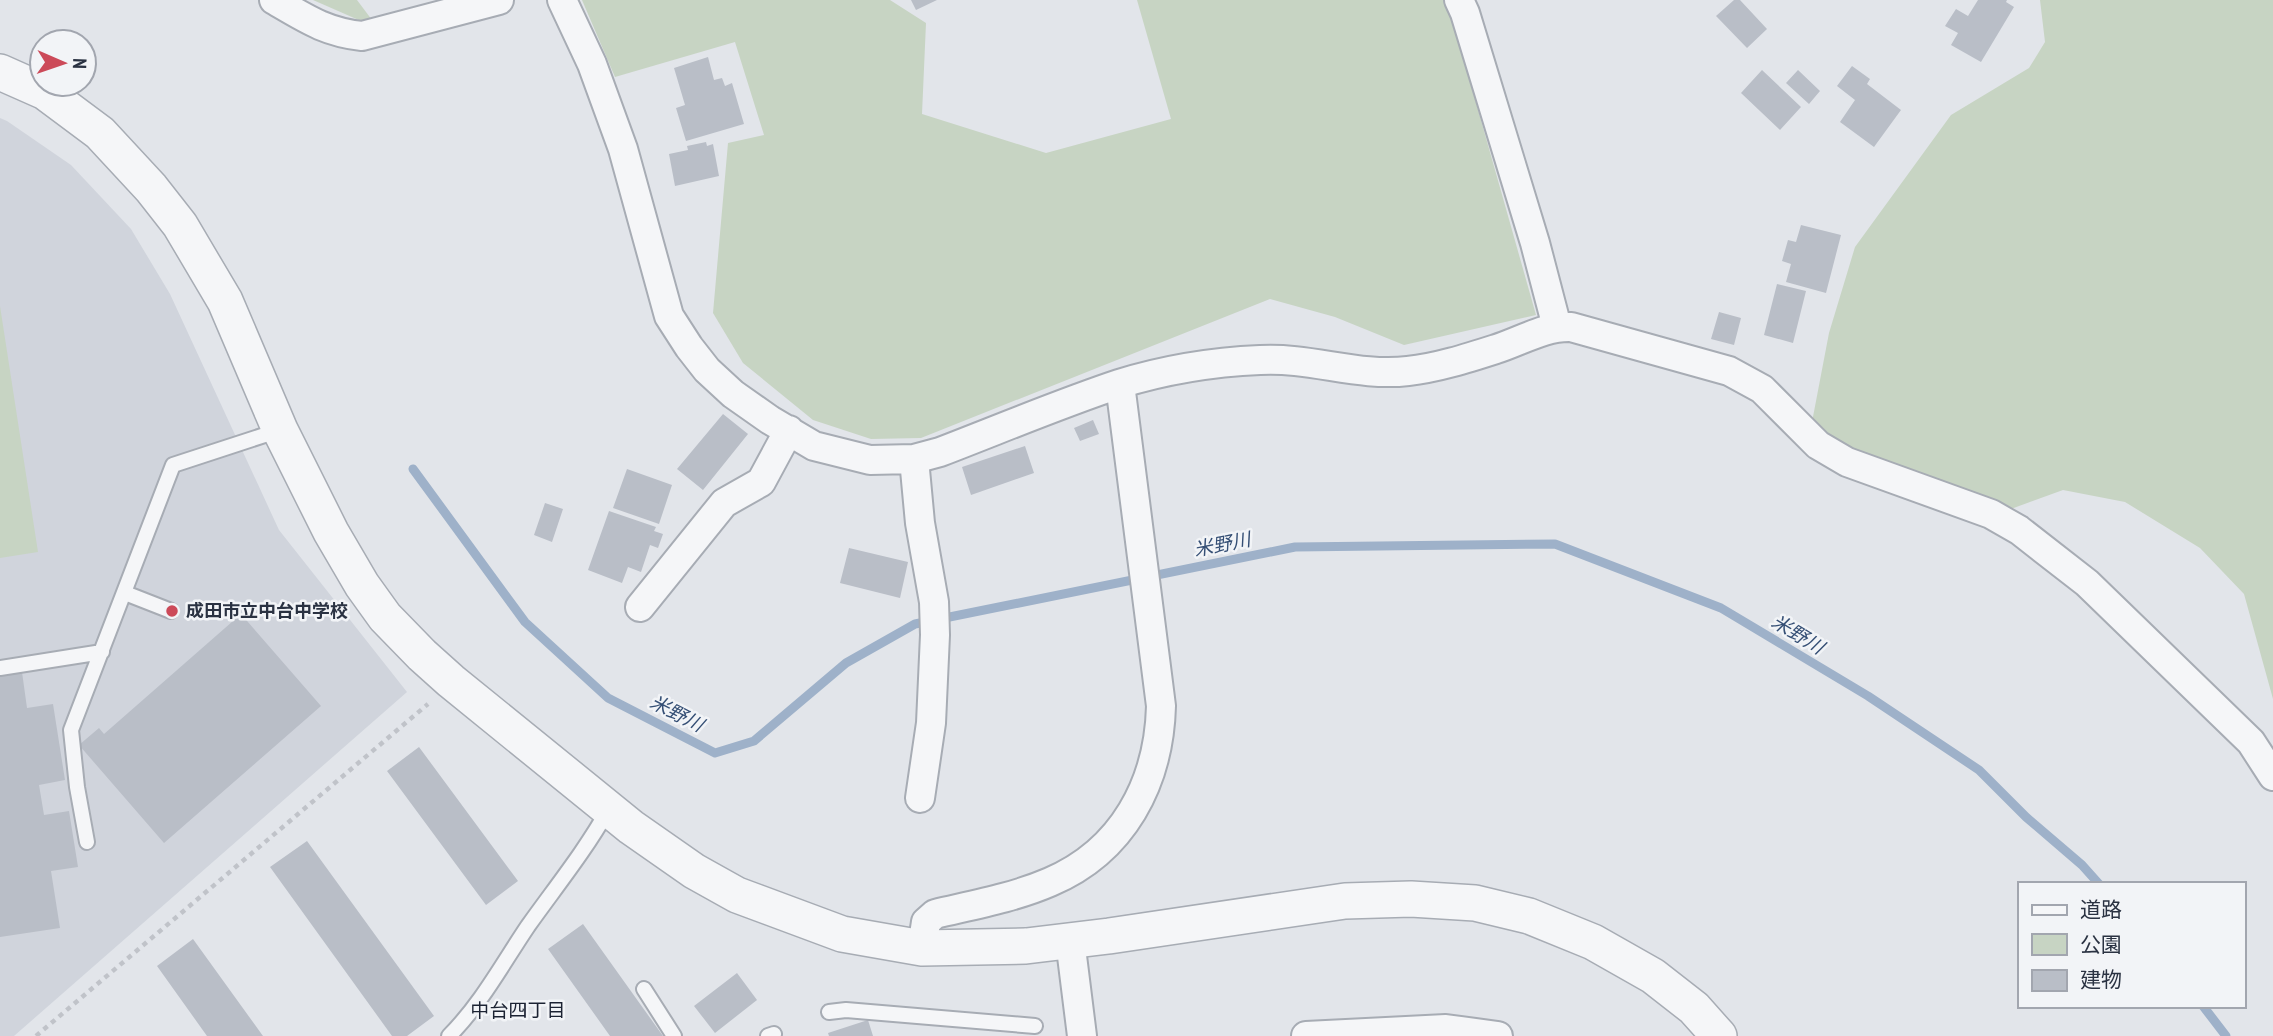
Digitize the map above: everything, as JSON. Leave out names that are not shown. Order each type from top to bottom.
[{"type":"street","points":[[274,0],[306,20],[339,34],[362,37],[499,0]]},
{"type":"street","points":[[562,0],[592,64],[623,149],[669,316],[707,370],[733,394],[814,446],[870,460],[914,459],[940,452],[1120,384],[1172,371],[1261,360],[1296,360],[1354,371],[1411,371],[1496,349],[1557,327],[1571,327],[1729,371],[1762,389],[1818,445],[1847,462],[1992,514],[2019,530],[2087,583],[2251,742],[2273,776]]},
{"type":"street","points":[[1459,0],[1527,218],[1557,327]]},
{"type":"street","points":[[0,72],[45,92],[91,126],[144,180],[180,225],[225,301],[280,430],[331,533],[385,617],[452,681],[631,827],[694,870],[737,895],[842,934],[922,947],[1014,947],[1345,901],[1411,899],[1475,904],[1530,916],[1593,942],[1653,976],[1694,1008],[1718,1036]]},
{"type":"street","points":[[922,947],[926,922],[935,915],[1013,895],[1049,882],[1074,870],[1094,855],[1124,825],[1138,804],[1150,772],[1160,732],[1161,706],[1120,384]]},
{"type":"street","points":[[640,607],[724,503],[761,482],[789,430]]},
{"type":"street","points":[[914,459],[920,523],[934,601],[935,635],[931,723],[920,798]]},
{"type":"street","points":[[1070,940],[1082,1036]]},
{"type":"street","points":[[1306,1036],[1446,1029],[1498,1036]]},
{"type":"lane","points":[[87,842],[77,787],[71,730],[173,465],[280,430]]},
{"type":"lane","points":[[125,593],[170,611]]},
{"type":"lane","points":[[0,668],[102,652]]},
{"type":"lane","points":[[449,1036],[467,1018],[595,834],[609,809]]},
{"type":"lane","points":[[644,989],[674,1036]]},
{"type":"lane","points":[[829,1012],[846,1010],[1035,1026]]},
{"type":"path","points":[[36,1036],[452,681]]},
{"type":"shaded area","name":"成田市立中台中学校","points":[[0,118],[71,165],[131,229],[170,294],[279,530],[407,692],[14,1036],[0,1036]]},
{"type":"green space","points":[[313,0],[357,0],[372,20],[361,21]]},
{"type":"green space","points":[[582,0],[890,0],[926,23],[922,114],[1046,153],[1171,119],[1137,0],[1447,0],[1536,315],[1404,345],[1335,317],[1270,299],[921,438],[871,439],[813,420],[743,363],[713,313],[728,143],[764,135],[735,42],[615,77]]},
{"type":"green space","points":[[2040,0],[2273,0],[2273,699],[2244,594],[2200,548],[2125,502],[2063,490],[2000,513],[1839,447],[1812,422],[1829,333],[1855,247],[1951,115],[2029,68],[2045,42]]},
{"type":"green space","points":[[0,306],[38,552],[0,558]]},
{"type":"building","points":[[911,0],[937,0],[916,10]]},
{"type":"building","points":[[1734,0],[1740,0],[1767,29],[1747,48],[1716,16]]},
{"type":"building","points":[[1978,0],[2007,0],[2006,2],[2014,7],[1981,62],[1951,45],[1958,33],[1945,26],[1956,9],[1968,16]]},
{"type":"building","points":[[708,57],[714,80],[722,78],[725,86],[732,83],[744,124],[686,141],[676,108],[685,105],[674,68]]},
{"type":"building","points":[[1852,66],[1870,79],[1867,84],[1901,110],[1874,147],[1840,122],[1855,100],[1837,86]]},
{"type":"building","points":[[1762,70],[1801,107],[1780,130],[1741,93]]},
{"type":"building","points":[[1798,70],[1820,91],[1809,104],[1786,83]]},
{"type":"building","points":[[706,142],[707,146],[713,144],[719,176],[675,186],[669,154]]},
{"type":"building","points":[[1801,225],[1841,235],[1826,293],[1786,282],[1791,264],[1782,261],[1788,240],[1796,242]]},
{"type":"building","points":[[1777,284],[1806,291],[1793,343],[1764,335]]},
{"type":"building","points":[[1719,312],[1741,318],[1734,345],[1711,339]]},
{"type":"building","points":[[723,414],[748,434],[703,490],[677,469]]},
{"type":"building","points":[[1093,420],[1099,434],[1080,441],[1074,428]]},
{"type":"building","points":[[1025,446],[1034,473],[971,495],[962,467]]},
{"type":"building","points":[[627,469],[672,485],[659,524],[613,508]]},
{"type":"building","points":[[545,503],[563,509],[552,542],[534,535]]},
{"type":"building","points":[[609,511],[656,527],[654,531],[663,534],[658,548],[650,545],[641,572],[628,567],[622,583],[588,570]]},
{"type":"building","points":[[849,548],[908,562],[900,598],[840,583]]},
{"type":"building","points":[[241,614],[321,706],[164,843],[79,745],[99,728],[104,734]]},
{"type":"building","points":[[22,672],[27,708],[53,704],[65,780],[39,785],[44,815],[69,811],[78,867],[51,871],[60,928],[0,937],[0,675]]},
{"type":"building","points":[[419,747],[518,881],[486,905],[387,771]]},
{"type":"building","points":[[307,841],[434,1016],[407,1036],[392,1036],[270,867]]},
{"type":"building","points":[[583,924],[663,1036],[610,1036],[548,949]]},
{"type":"building","points":[[193,939],[263,1036],[207,1036],[157,966]]},
{"type":"building","points":[[737,973],[757,1000],[715,1033],[694,1006]]},
{"type":"building","points":[[868,1020],[873,1036],[829,1036],[828,1033]]},
{"type":"waterway","name":"米野川","points":[[413,469],[525,622],[608,698],[715,753],[754,741],[846,663],[915,624],[1295,547],[1555,544],[1721,608],[1868,696],[1979,770],[2097,882]]},
{"type":"waterway","name":"米野川","points":[[2205,1008],[2226,1036]]},
{"type":"place","name":"成田市立中台中学校","points":[[172,611]]},
{"type":"district","name":"中台四丁目","points":[[518,1010]]}]
